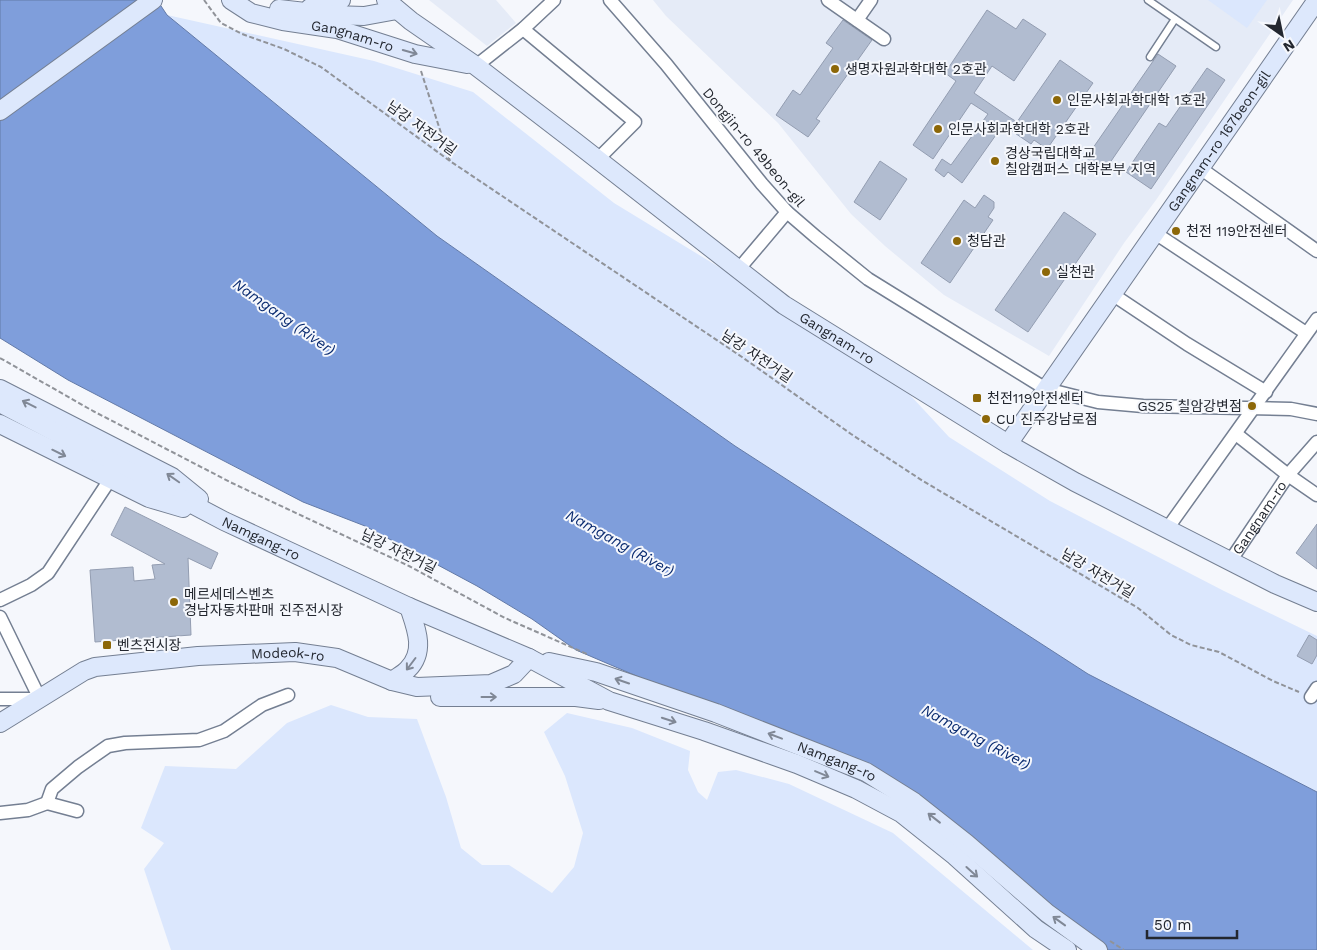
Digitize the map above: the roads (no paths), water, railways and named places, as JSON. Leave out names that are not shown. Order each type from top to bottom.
[{"type":"street","points":[[0,111],[153,0]]},
{"type":"street","name":"Gangnam-ro","points":[[231,0],[251,13],[283,21],[337,29],[415,54],[476,66]]},
{"type":"street","name":"Gangnam-ro","points":[[238,0],[294,11],[332,15],[364,16],[392,5],[411,21],[476,66],[784,305],[1008,444],[1075,482],[1275,584],[1317,602]]},
{"type":"street","points":[[294,11],[341,0]]},
{"type":"street","points":[[476,66],[523,29],[554,0]]},
{"type":"street","name":"Dongjin-ro 49beon-gil","points":[[610,0],[666,64],[762,184],[787,212],[868,279],[1046,389],[1098,402],[1143,406],[1291,408],[1317,414]]},
{"type":"street","points":[[828,0],[884,39]]},
{"type":"street","points":[[857,20],[871,0]]},
{"type":"street","name":"Gangnam-ro 167beon-gil","points":[[1008,444],[1317,0]]},
{"type":"street","points":[[337,29],[411,21]]},
{"type":"street","points":[[523,29],[635,122],[598,160]]},
{"type":"street","points":[[1200,168],[1317,252]]},
{"type":"street","points":[[738,270],[787,212]]},
{"type":"street","points":[[1155,233],[1312,328],[1167,529]]},
{"type":"street","points":[[1112,294],[1187,344],[1266,392]]},
{"type":"street","points":[[0,389],[172,476],[224,521]]},
{"type":"street","name":"Namgang-ro","points":[[0,404],[224,521],[409,607],[529,658],[609,701],[704,731],[797,764],[856,789],[900,813],[954,856],[1036,930],[1067,950]]},
{"type":"street","points":[[0,424],[148,498],[224,521]]},
{"type":"street","name":"Gangnam-ro","points":[[1236,434],[1317,495]]},
{"type":"street","name":"Gangnam-ro","points":[[1231,560],[1288,475],[1317,442]]},
{"type":"street","points":[[0,600],[32,585],[48,573],[111,478]]},
{"type":"street","points":[[409,607],[416,630],[418,654],[408,670],[392,681],[419,697],[576,698],[609,701]]},
{"type":"street","points":[[0,617],[40,699],[0,699]]},
{"type":"street","name":"Modeok-ro","points":[[0,723],[84,671],[95,667],[218,655],[295,652],[337,658],[392,681],[418,687],[491,684],[514,674],[529,658]]},
{"type":"street","name":"Namgang-ro","points":[[529,658],[596,672],[716,713],[866,772],[914,802],[966,843],[1047,913],[1103,944]]},
{"type":"street","points":[[47,803],[52,789],[78,767],[108,746],[125,742],[199,740],[224,731],[262,705],[288,695]]},
{"type":"street","points":[[0,813],[28,810],[47,803],[77,811]]},
{"type":"lane","points":[[1148,0],[1216,47]]},
{"type":"lane","points":[[1150,57],[1175,19]]},
{"type":"water","name":"Namgang (River)","points":[[0,0],[157,0],[167,15],[437,236],[735,446],[1088,674],[1317,792],[1317,950],[1097,950],[888,784],[576,650],[532,619],[477,586],[365,526],[303,502],[68,380],[0,338]]},
{"type":"place","name":"생명자원과학대학 2호관","points":[[835,69]]},
{"type":"place","name":"인문사회과학대학 1호관","points":[[1057,100]]},
{"type":"place","name":"인문사회과학대학 2호관","points":[[938,129]]},
{"type":"place","name":"경상국립대학교 칠암캠퍼스 대학본부 지역","points":[[995,161]]},
{"type":"place","name":"천전 119안전센터","points":[[1176,231]]},
{"type":"place","name":"청담관","points":[[957,241]]},
{"type":"place","name":"실천관","points":[[1046,272]]},
{"type":"place","name":"천전119안전센터","points":[[977,398]]},
{"type":"place","name":"GS25 칠암강변점","points":[[1252,406]]},
{"type":"place","name":"CU 진주강남로점","points":[[986,419]]},
{"type":"place","name":"메르세데스벤츠 경남자동차판매 진주전시장","points":[[174,602]]},
{"type":"place","name":"벤츠전시장","points":[[107,645]]}]
